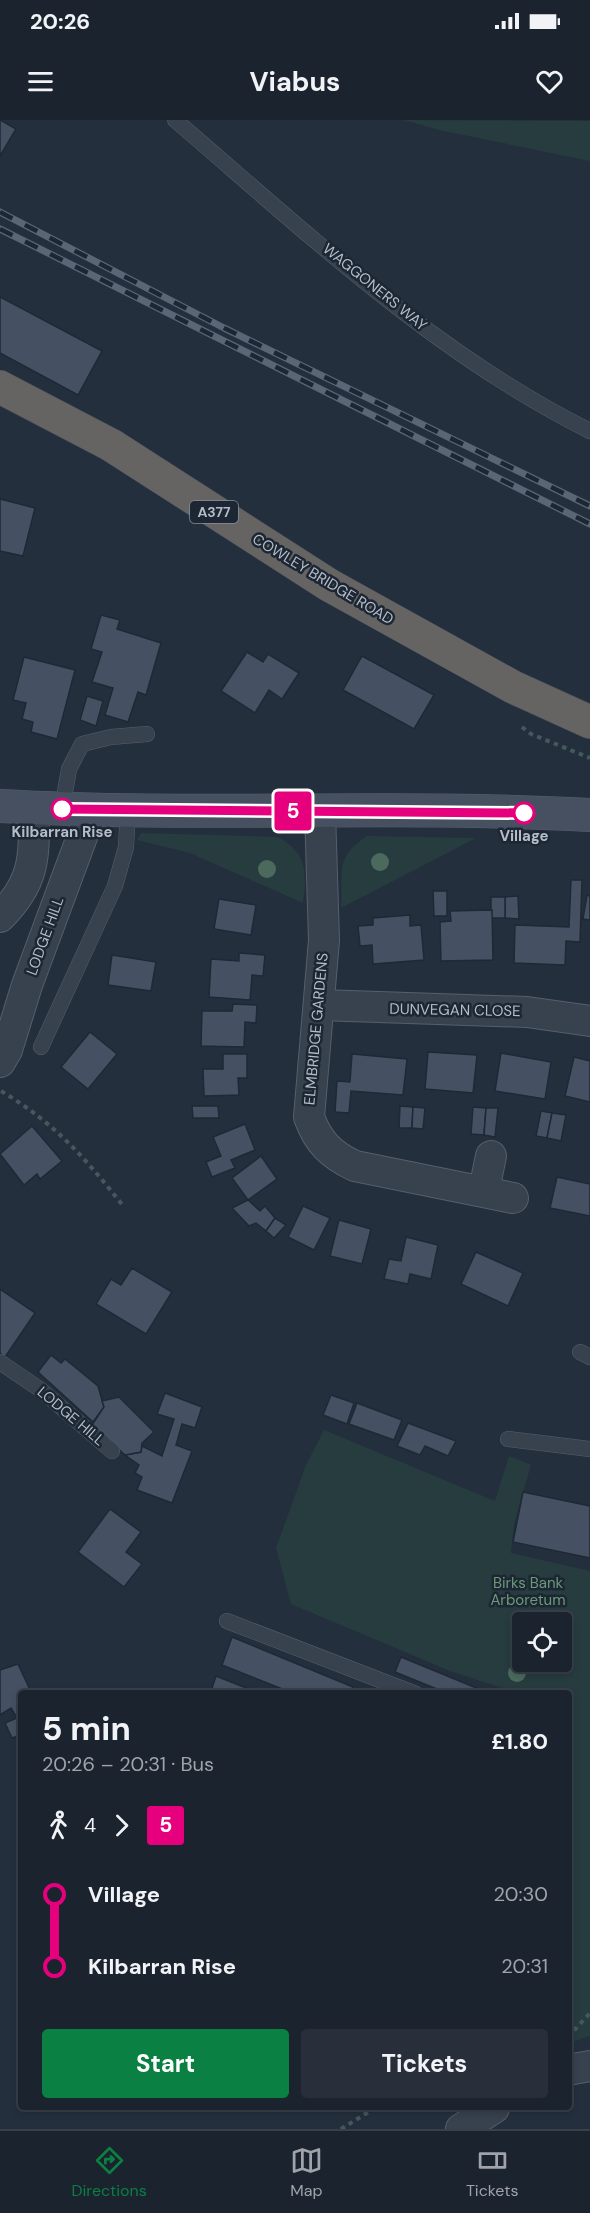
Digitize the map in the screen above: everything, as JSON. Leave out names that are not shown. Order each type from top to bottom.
[{"type":"highway","name":"COWLEY BRIDGE ROAD","points":[[0,387],[111,445],[329,585],[513,687],[590,722]]},
{"type":"main road","points":[[0,806],[63,809],[590,816]]},
{"type":"street","points":[[0,917],[21,895],[34,861],[63,809]]},
{"type":"street","name":"LODGE HILL","points":[[0,1062],[7,1050],[31,974],[63,809]]},
{"type":"street","name":"ELMBRIDGE GARDENS","points":[[320,811],[324,940],[309,1117],[315,1135],[334,1157],[355,1166],[484,1190],[513,1198]]},
{"type":"street","name":"DUNVEGAN CLOSE","points":[[320,1005],[527,1012],[590,1021]]},
{"type":"street","points":[[484,1190],[490,1156]]},
{"type":"street","points":[[572,2069],[590,2066]]},
{"type":"street","points":[[461,2129],[491,2110]]},
{"type":"lane","name":"WAGGONERS WAY","points":[[175,120],[348,267],[449,346],[494,378],[590,431]]},
{"type":"lane","points":[[63,809],[69,769],[82,744],[147,734]]},
{"type":"lane","points":[[41,1047],[115,885],[126,847],[128,810]]},
{"type":"lane","name":"LODGE HILL","points":[[0,1362],[41,1390],[112,1450]]},
{"type":"lane","points":[[508,1439],[590,1449]]},
{"type":"lane","points":[[227,1621],[406,1690]]},
{"type":"path","points":[[0,1091],[32,1110],[83,1155],[124,1208]]},
{"type":"path","points":[[572,2033],[590,2013]]},
{"type":"path","points":[[341,2129],[372,2110]]},
{"type":"green space","points":[[404,120],[590,121],[590,161],[439,130]]},
{"type":"green space","points":[[141,833],[278,837],[295,850],[303,864],[305,882],[303,903],[190,853],[137,840]]},
{"type":"green space","points":[[367,836],[476,838],[341,908],[342,867],[349,852]]},
{"type":"green space","name":"Birks Bank Arboretum","points":[[324,1430],[495,1501],[509,1456],[531,1465],[514,1524],[511,1553],[590,1571],[590,2036],[572,2042],[572,1690],[509,1690],[450,1671],[291,1604],[276,1548],[306,1465]]},
{"type":"building","points":[[0,120],[16,129],[0,156]]},
{"type":"building","points":[[0,297],[102,351],[78,395],[0,353]]},
{"type":"building","points":[[0,499],[35,508],[23,556],[0,551]]},
{"type":"building","points":[[101,615],[120,620],[117,629],[161,643],[146,695],[138,692],[128,722],[105,715],[113,688],[92,682],[102,652],[91,649]]},
{"type":"building","points":[[247,652],[263,662],[268,654],[299,673],[282,699],[269,690],[255,713],[221,691]]},
{"type":"building","points":[[362,656],[434,695],[414,729],[343,690]]},
{"type":"building","points":[[24,657],[75,670],[57,739],[31,732],[33,722],[22,719],[26,703],[13,700]]},
{"type":"building","points":[[87,696],[103,701],[96,726],[80,720]]},
{"type":"building","points":[[571,880],[582,880],[580,942],[566,941],[565,965],[514,963],[515,925],[569,927]]},
{"type":"building","points":[[433,891],[447,891],[447,916],[434,916]]},
{"type":"building","points":[[587,895],[590,896],[590,920],[583,919]]},
{"type":"building","points":[[518,896],[519,919],[505,918],[505,897]]},
{"type":"building","points":[[491,897],[505,897],[505,918],[491,918]]},
{"type":"building","points":[[219,899],[256,905],[251,935],[214,929]]},
{"type":"building","points":[[492,910],[493,960],[441,961],[440,922],[451,921],[450,911]]},
{"type":"building","points":[[410,915],[410,926],[421,925],[424,960],[373,964],[372,945],[360,946],[358,926],[373,925],[373,918]]},
{"type":"building","points":[[239,953],[265,955],[263,976],[252,975],[250,1000],[209,997],[211,959],[239,961]]},
{"type":"building","points":[[112,955],[156,962],[151,991],[108,985]]},
{"type":"building","points":[[233,1004],[257,1005],[256,1023],[245,1022],[244,1047],[201,1046],[202,1011],[232,1011]]},
{"type":"building","points":[[90,1032],[117,1054],[88,1089],[61,1067]]},
{"type":"building","points":[[428,1052],[477,1055],[473,1093],[425,1089]]},
{"type":"building","points":[[501,1053],[551,1062],[545,1099],[495,1091]]},
{"type":"building","points":[[223,1054],[247,1054],[247,1078],[238,1078],[239,1095],[204,1096],[203,1069],[223,1069]]},
{"type":"building","points":[[352,1054],[407,1059],[403,1095],[351,1091],[349,1113],[335,1112],[337,1081],[350,1082]]},
{"type":"building","points":[[574,1057],[590,1061],[590,1102],[565,1096]]},
{"type":"building","points":[[192,1106],[218,1106],[219,1118],[193,1118]]},
{"type":"building","points":[[400,1106],[413,1107],[412,1128],[399,1128]]},
{"type":"building","points":[[413,1107],[425,1108],[423,1129],[412,1128]]},
{"type":"building","points":[[473,1107],[486,1108],[484,1135],[471,1134]]},
{"type":"building","points":[[486,1108],[498,1108],[495,1137],[484,1135]]},
{"type":"building","points":[[541,1111],[552,1113],[547,1138],[536,1136]]},
{"type":"building","points":[[552,1113],[566,1115],[561,1141],[547,1138]]},
{"type":"building","points":[[245,1124],[255,1150],[231,1160],[235,1168],[212,1177],[206,1162],[221,1156],[213,1137]]},
{"type":"building","points":[[32,1126],[62,1161],[40,1179],[37,1174],[24,1185],[0,1154]]},
{"type":"building","points":[[261,1156],[277,1179],[248,1200],[232,1178]]},
{"type":"building","points":[[557,1177],[590,1184],[590,1216],[550,1208]]},
{"type":"building","points":[[248,1200],[260,1211],[265,1206],[275,1218],[266,1231],[256,1223],[249,1226],[232,1208]]},
{"type":"building","points":[[303,1206],[330,1218],[314,1250],[288,1237]]},
{"type":"building","points":[[275,1218],[286,1225],[274,1238],[266,1231]]},
{"type":"building","points":[[339,1220],[371,1229],[362,1264],[330,1256]]},
{"type":"building","points":[[406,1237],[438,1245],[431,1279],[410,1274],[408,1284],[384,1279],[389,1259],[401,1261]]},
{"type":"building","points":[[476,1252],[523,1273],[508,1306],[461,1284]]},
{"type":"building","points":[[132,1268],[172,1292],[146,1334],[96,1304],[111,1279],[121,1285]]},
{"type":"building","points":[[0,1289],[35,1313],[5,1357],[0,1353]]},
{"type":"building","points":[[51,1355],[61,1363],[65,1359],[98,1386],[104,1407],[93,1422],[38,1372]]},
{"type":"building","points":[[165,1393],[202,1407],[195,1428],[182,1424],[176,1445],[192,1451],[172,1503],[137,1490],[142,1477],[135,1473],[139,1465],[125,1455],[141,1452],[142,1446],[162,1456],[174,1419],[157,1414]]},
{"type":"building","points":[[331,1395],[354,1403],[347,1424],[323,1415]]},
{"type":"building","points":[[119,1397],[154,1432],[142,1443],[141,1452],[125,1455],[92,1425],[104,1407],[102,1401]]},
{"type":"building","points":[[357,1403],[402,1420],[394,1440],[349,1424]]},
{"type":"building","points":[[408,1423],[456,1441],[448,1456],[425,1446],[420,1455],[397,1446]]},
{"type":"building","points":[[523,1492],[590,1506],[590,1558],[513,1542]]},
{"type":"building","points":[[110,1509],[141,1532],[126,1552],[142,1564],[124,1587],[78,1552]]},
{"type":"building","points":[[232,1637],[353,1687],[352,1690],[285,1690],[222,1665]]},
{"type":"building","points":[[401,1657],[481,1690],[439,1690],[395,1672]]},
{"type":"building","points":[[18,1664],[30,1690],[18,1690],[18,1736],[12,1738],[5,1723],[17,1718],[11,1708],[0,1715],[0,1670]]},
{"type":"building","points":[[216,1676],[251,1690],[211,1690]]},
{"type":"railway","points":[[0,212],[224,328],[590,506]]},
{"type":"railway","points":[[0,229],[590,524]]},
{"type":"bus line","name":"5","points":[[62,809],[524,813]]},
{"type":"place","name":"Kilbarran Rise","points":[[62,809]]},
{"type":"place","name":"Village","points":[[524,813]]}]
